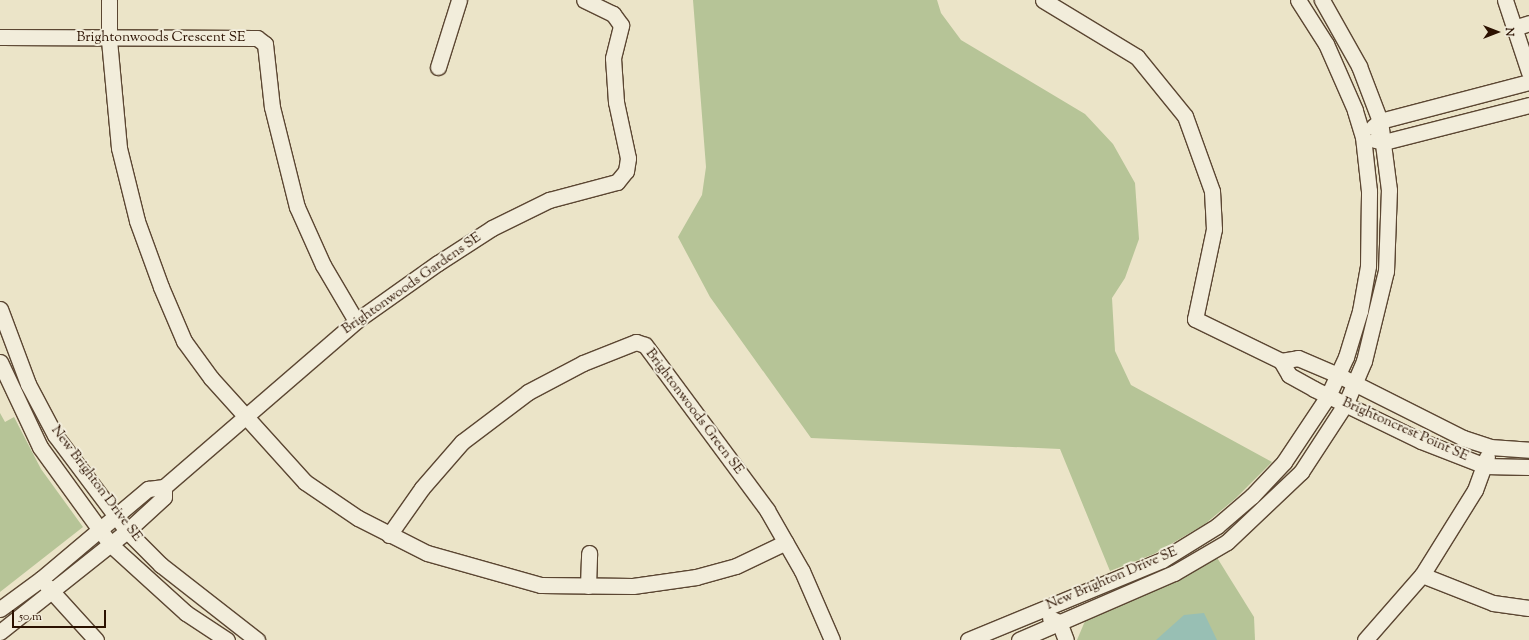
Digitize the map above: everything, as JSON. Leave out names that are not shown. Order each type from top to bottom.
[{"type":"street","points":[[109,0],[109,40],[119,148],[136,221],[184,340],[245,419],[305,482],[389,535],[475,568],[541,585],[633,586],[696,577],[736,566],[786,542]]},
{"type":"street","points":[[438,67],[459,0]]},
{"type":"street","name":"Brightonwoods Gardens SE","points":[[0,609],[41,579],[98,528],[148,489],[164,487],[245,419],[356,321],[492,228],[550,200],[617,182],[626,171],[628,158],[616,102],[614,58],[621,26],[614,14],[584,0]]},
{"type":"street","points":[[1043,0],[1137,57],[1185,116],[1212,191],[1214,229],[1195,318],[1281,361]]},
{"type":"street","name":"New Brighton Drive SE","points":[[968,640],[1162,560],[1217,526],[1284,462],[1328,396],[1338,375],[1360,311],[1368,266],[1369,191],[1363,137],[1340,74],[1298,0]]},
{"type":"street","name":"New Brighton Drive SE","points":[[1027,638],[1059,622],[1174,572],[1227,542],[1300,472],[1346,403],[1355,384],[1364,361],[1386,271],[1390,224],[1384,142],[1380,121],[1359,66],[1322,0]]},
{"type":"street","points":[[1505,0],[1529,72]]},
{"type":"street","points":[[1514,28],[1529,24]]},
{"type":"street","name":"Brightonwoods Crescent SE","points":[[0,37],[109,40],[257,38],[265,44],[272,107],[297,207],[323,265],[356,321]]},
{"type":"street","points":[[1363,137],[1380,121],[1529,82]]},
{"type":"street","points":[[1363,137],[1384,142],[1529,106]]},
{"type":"street","name":"New Brighton Drive SE","points":[[0,309],[28,384],[55,435],[127,531],[161,565],[257,640]]},
{"type":"street","name":"Brightonwoods Green SE","points":[[389,535],[422,488],[462,442],[528,392],[583,363],[636,342],[645,345],[786,542],[832,640]]},
{"type":"street","name":"Brightoncrest Point SE","points":[[1529,450],[1490,447],[1463,438],[1338,375],[1298,358],[1281,361],[1290,375],[1328,396],[1346,403],[1421,441],[1485,466],[1529,467]]},
{"type":"street","name":"New Brighton Drive SE","points":[[0,362],[6,395],[40,447],[111,545],[186,613],[227,640]]},
{"type":"street","points":[[1365,640],[1422,575],[1475,490],[1485,466],[1490,447]]},
{"type":"street","name":"Brightonwoods Gardens SE","points":[[0,632],[53,593],[127,531],[164,497],[164,487]]},
{"type":"street","points":[[588,586],[589,553]]},
{"type":"street","points":[[1422,575],[1493,603],[1529,608]]},
{"type":"street","points":[[41,579],[96,640]]},
{"type":"street","points":[[1027,638],[1036,612],[1059,622],[1066,640]]},
{"type":"green space","points":[[693,0],[937,0],[941,13],[961,40],[1085,114],[1113,144],[1135,183],[1139,239],[1125,278],[1112,298],[1115,351],[1131,385],[1272,462],[1236,498],[1205,524],[1154,554],[1110,571],[1060,449],[811,438],[710,297],[678,237],[702,195],[706,167]]},
{"type":"green space","points":[[0,413],[5,422],[14,417],[41,469],[83,527],[0,592]]},
{"type":"green space","points":[[1216,556],[1254,617],[1255,640],[1077,640],[1085,621],[1098,612]]},
{"type":"water","points":[[1204,613],[1217,640],[1156,640],[1184,615]]}]
